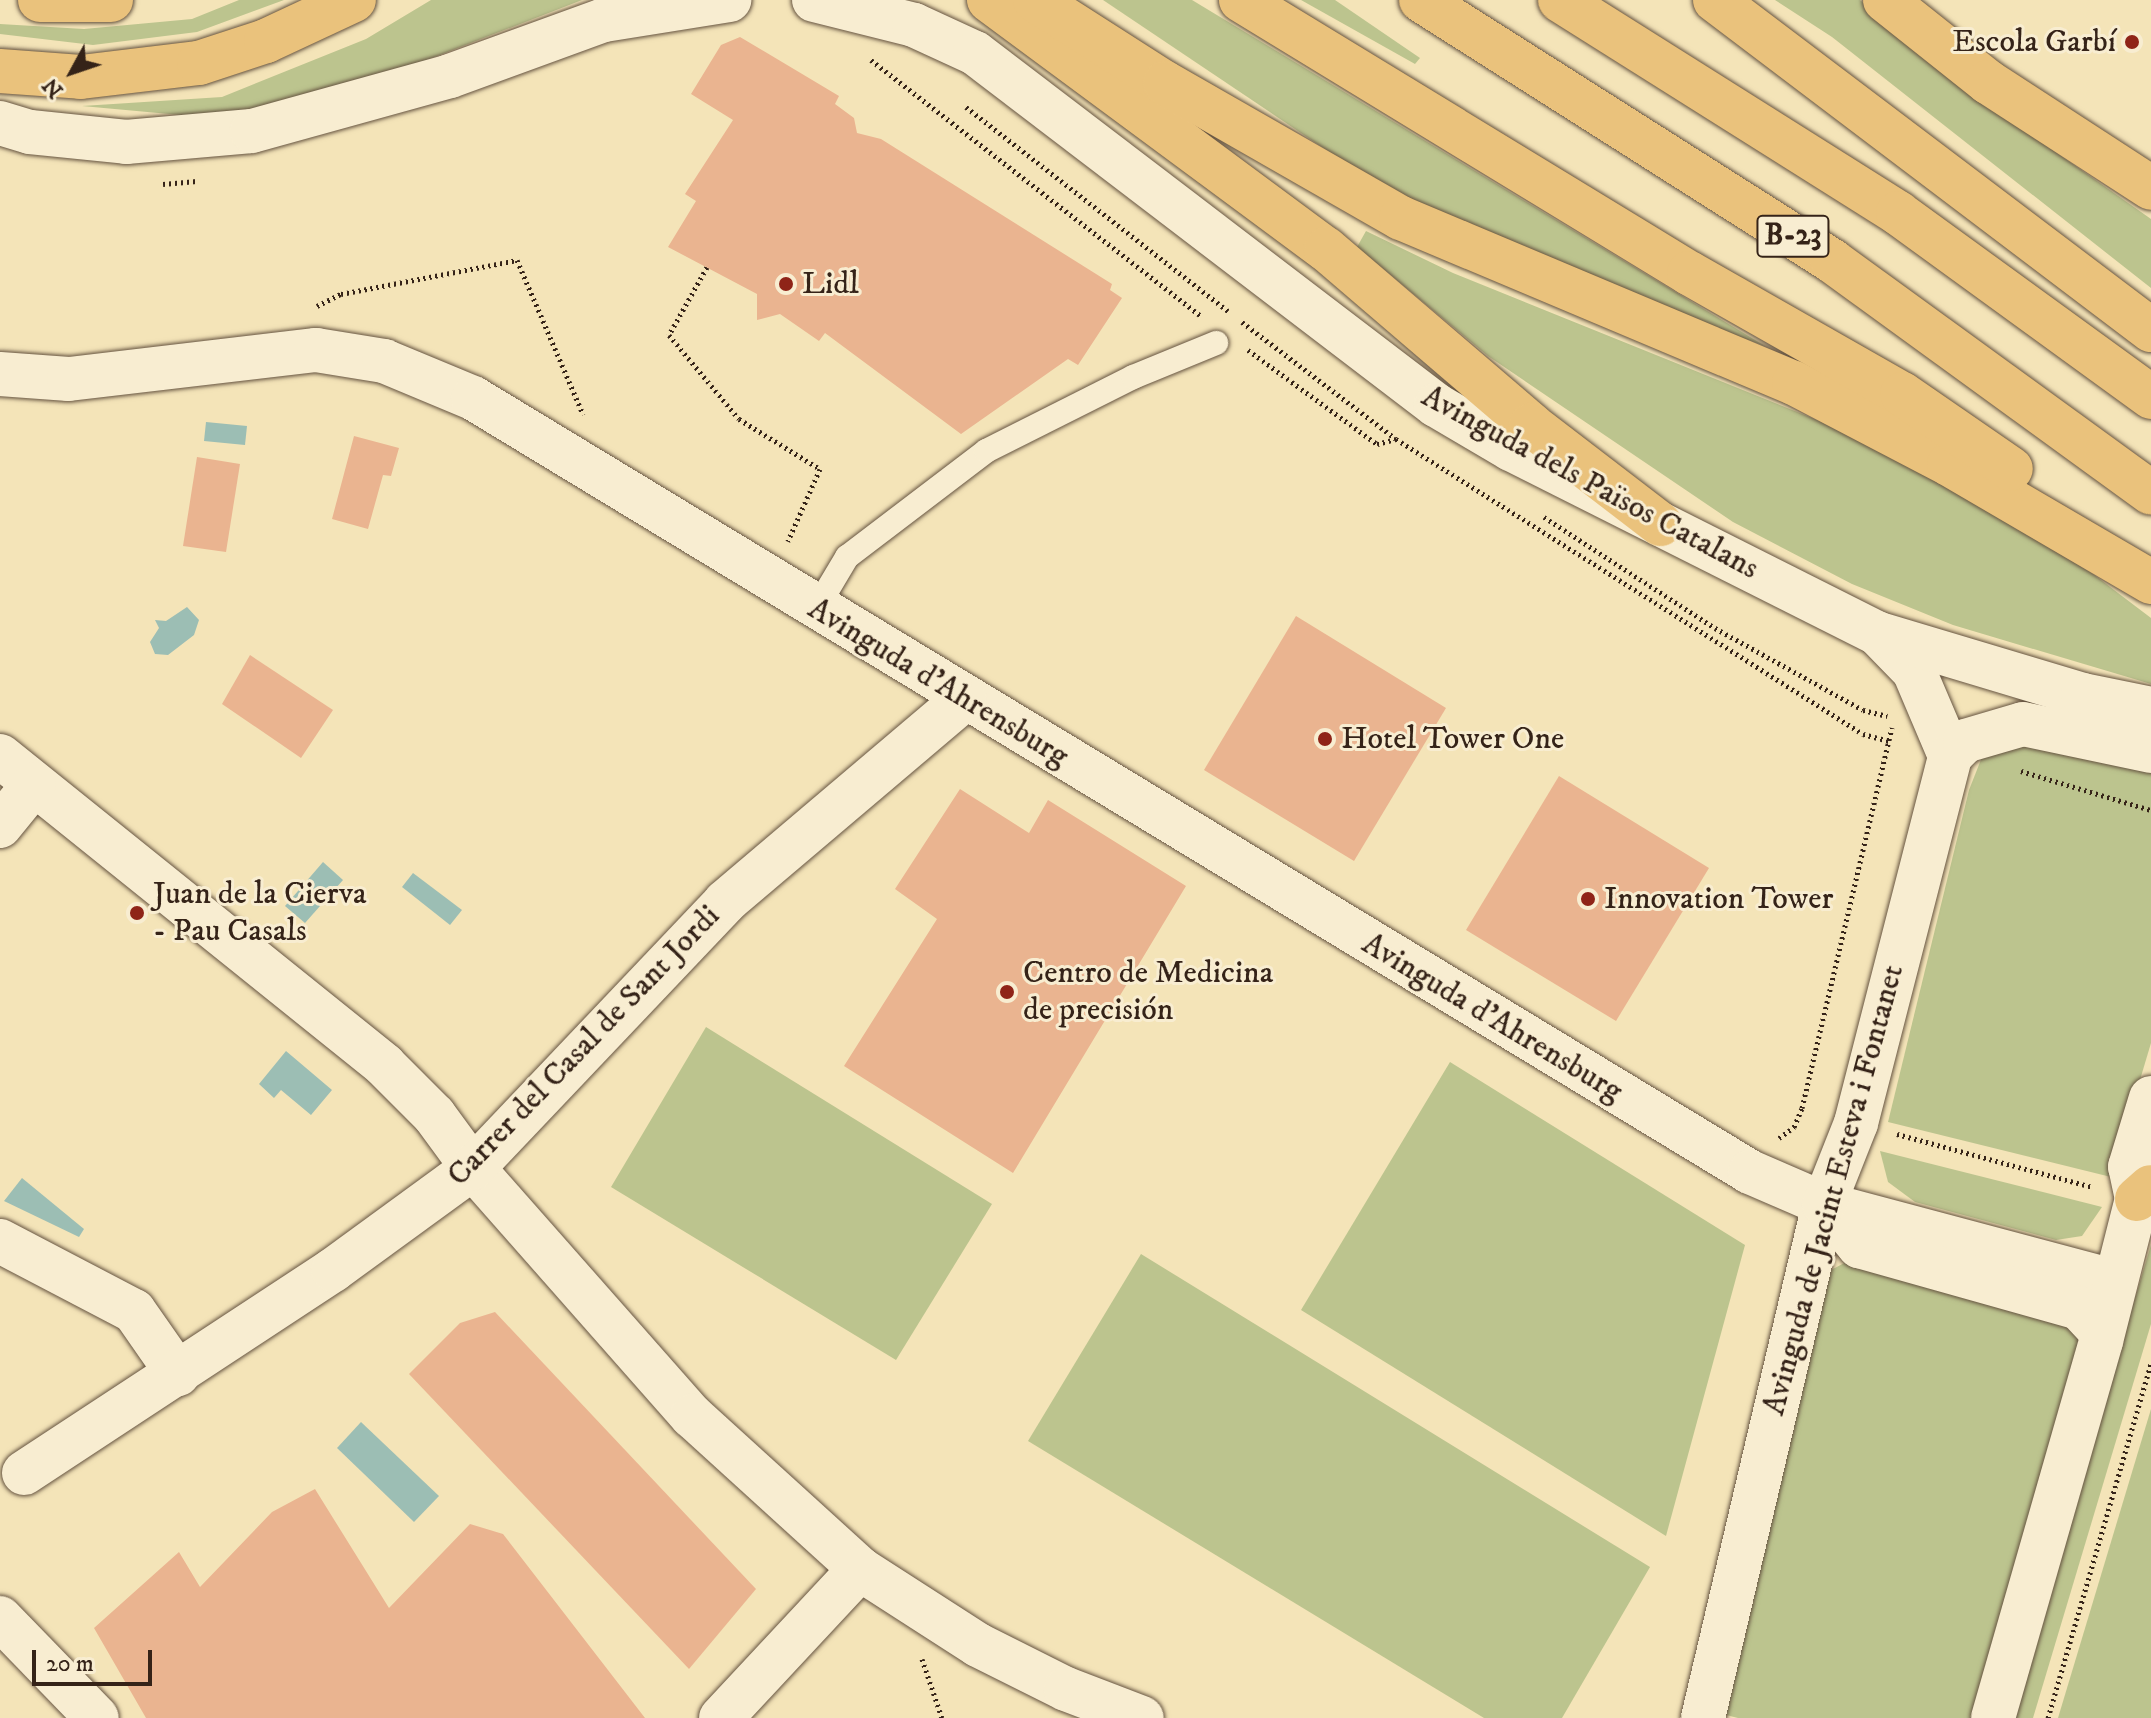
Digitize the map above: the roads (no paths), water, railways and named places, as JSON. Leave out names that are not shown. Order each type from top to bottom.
[{"type":"highway","points":[[40,0],[111,0]]},
{"type":"highway","points":[[0,71],[81,77],[199,63],[266,41],[354,0]]},
{"type":"highway","points":[[989,0],[1326,249],[1531,425],[1660,524]]},
{"type":"highway","points":[[1035,0],[1165,83],[1401,218],[1794,383],[1949,464],[2151,580]]},
{"type":"highway","points":[[1241,0],[1689,273],[1902,394],[2151,580]]},
{"type":"highway","name":"B-23","points":[[1421,0],[1832,261],[2151,493]]},
{"type":"highway","name":"B-23","points":[[1560,0],[1898,213],[2151,397]]},
{"type":"highway","points":[[1715,0],[1927,155],[2151,330]]},
{"type":"highway","points":[[1885,0],[1988,82],[2151,188]]},
{"type":"highway","points":[[1924,0],[2151,175]]},
{"type":"street","points":[[0,123],[30,132],[126,142],[252,131],[450,76],[604,20],[729,0]]},
{"type":"street","name":"Avinguda dels Països Catalans","points":[[814,0],[914,25],[975,53],[1384,370],[1511,449],[1877,633],[1914,671],[1950,756]]},
{"type":"street","name":"Avinguda d'Ahrensburg","points":[[0,374],[69,379],[316,350],[384,361],[473,398],[964,699],[1750,1172],[1824,1204],[2114,1281]]},
{"type":"street","points":[[1877,633],[2083,695],[2151,709]]},
{"type":"street","name":"Carrer del Casal de Sant Jordi","points":[[24,1473],[178,1374],[473,1168],[725,902],[964,699]]},
{"type":"street","points":[[1950,756],[1965,741],[2023,724],[2151,751]]},
{"type":"street","points":[[0,756],[384,1065],[434,1115],[473,1168],[692,1416],[860,1569],[978,1645],[1066,1689],[1142,1718]]},
{"type":"street","name":"Avinguda de Jacint Esteva i Fontanet","points":[[1703,1718],[1824,1204],[1856,1123],[1950,756]]},
{"type":"street","points":[[0,826],[34,784]]},
{"type":"street","points":[[1993,1718],[2114,1281],[2144,1193],[2130,1167],[2151,1098]]},
{"type":"street","name":"Avinguda d'Ahrensburg","points":[[1824,1204],[1859,1246]]},
{"type":"street","points":[[0,1241],[134,1311],[178,1374]]},
{"type":"street","points":[[1805,1283],[1830,1253],[1859,1246],[2079,1308],[2102,1333]]},
{"type":"street","points":[[721,1718],[860,1569]]},
{"type":"street","points":[[5,1633],[97,1718]]},
{"type":"lane","points":[[816,609],[847,557],[986,451],[1133,377],[1216,343]]},
{"type":"water","points":[[206,422],[247,426],[245,445],[204,441]]},
{"type":"water","points":[[187,607],[199,620],[194,635],[168,655],[155,654],[150,642],[159,628],[155,620],[166,621]]},
{"type":"water","points":[[323,862],[343,880],[305,923],[285,906]]},
{"type":"water","points":[[413,873],[462,910],[450,925],[402,887]]},
{"type":"water","points":[[286,1051],[332,1090],[311,1115],[281,1090],[274,1098],[259,1084]]},
{"type":"water","points":[[22,1178],[84,1229],[79,1237],[4,1201]]},
{"type":"water","points":[[361,1422],[439,1496],[414,1522],[337,1448]]},
{"type":"place","name":"Escola Garbí","points":[[2132,42]]},
{"type":"place","name":"Lidl","points":[[786,284]]},
{"type":"place","name":"Hotel Tower One","points":[[1325,739]]},
{"type":"place","name":"Innovation Tower","points":[[1588,899]]},
{"type":"place","name":"Juan de la Cierva - Pau Casals","points":[[137,913]]},
{"type":"place","name":"Centro de Medicina de precisión","points":[[1007,992]]}]
